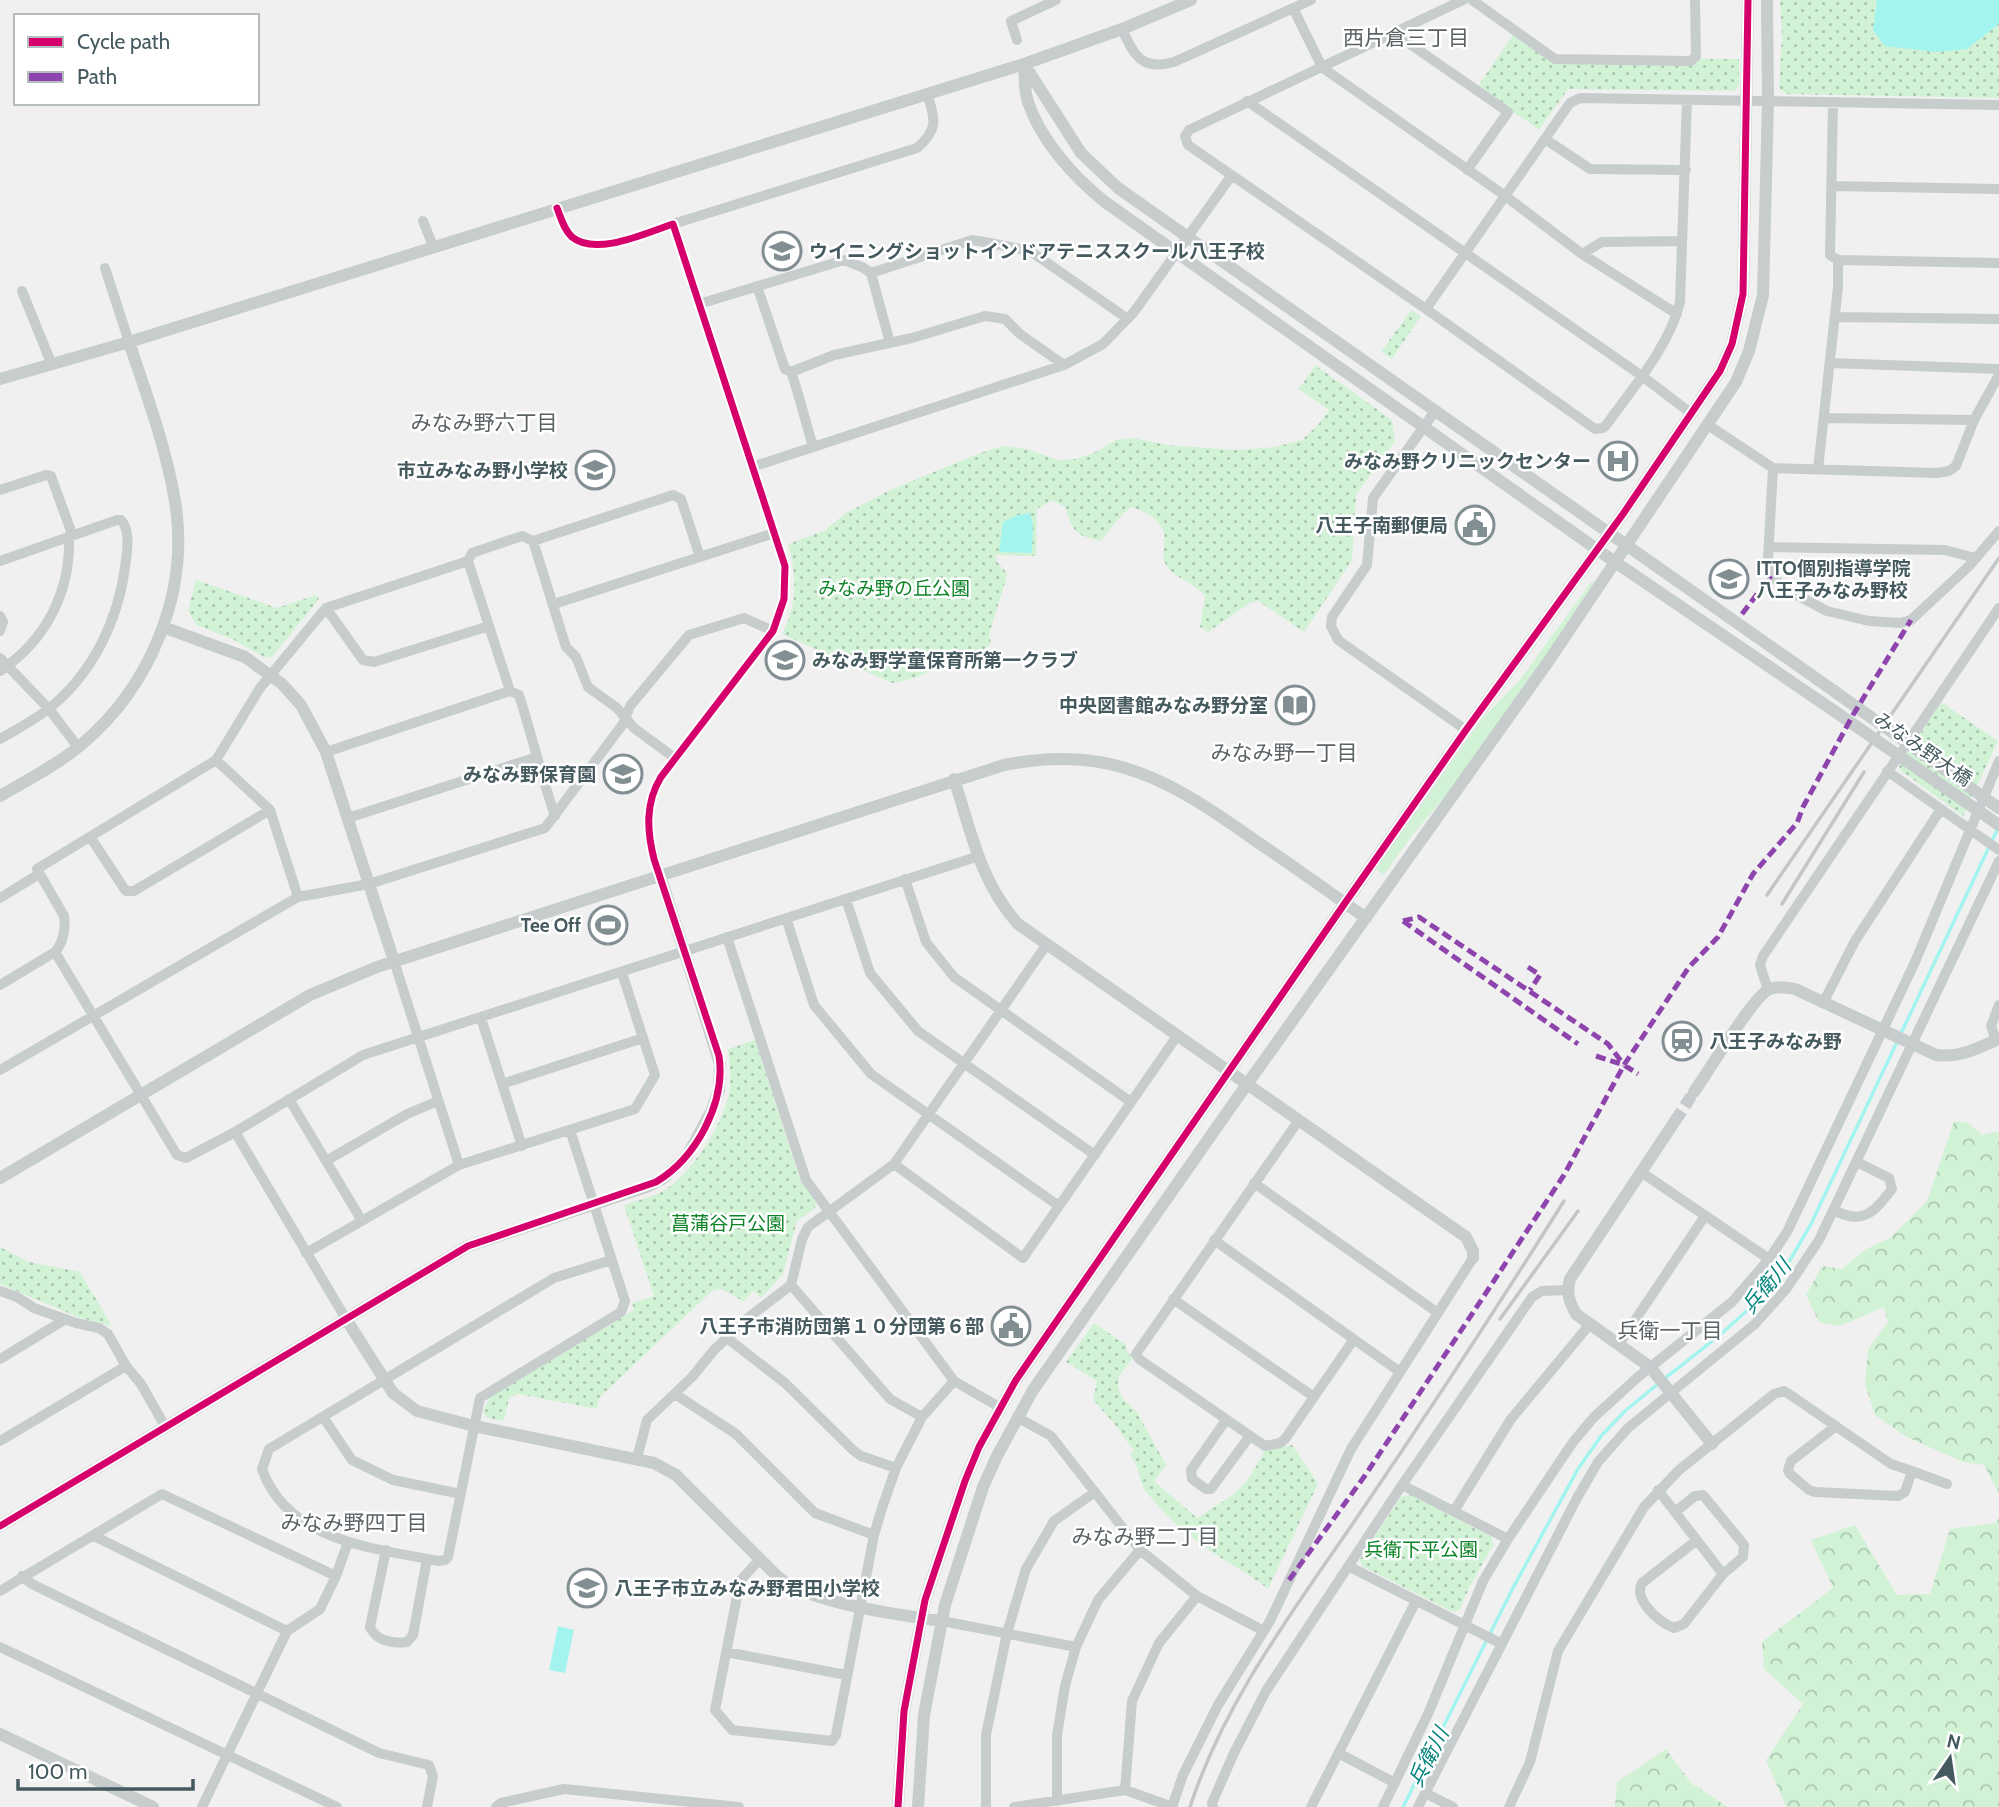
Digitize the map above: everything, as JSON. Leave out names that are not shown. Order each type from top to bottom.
[{"type":"street","points":[[1017,40],[1012,21],[1056,0]]},
{"type":"street","points":[[0,379],[129,342],[1024,64],[1122,29],[1191,0]]},
{"type":"street","points":[[1122,29],[1133,52],[1143,61],[1159,66],[1174,62],[1311,0]]},
{"type":"street","points":[[1463,0],[1247,101],[1189,130],[1185,136],[1188,145],[1595,429],[1607,424],[1642,376],[1672,328],[1677,314],[1680,302],[1688,100]]},
{"type":"street","points":[[1472,0],[1550,58],[1691,61],[1696,56],[1695,0]]},
{"type":"street","points":[[898,1807],[904,1712],[922,1618],[942,1545],[965,1481],[979,1447],[1001,1408],[1035,1350],[1466,730],[1609,533],[1720,371],[1732,344],[1741,306],[1748,101],[1748,0]]},
{"type":"street","points":[[918,1807],[924,1715],[942,1621],[961,1551],[984,1487],[1017,1417],[1050,1363],[1532,684],[1736,382],[1749,351],[1763,295],[1768,101],[1767,0]]},
{"type":"street","points":[[1293,8],[1322,66],[1504,195],[1582,254],[1677,314]]},
{"type":"street","points":[[1394,33],[1508,112],[1467,170]]},
{"type":"street","name":"みなみ野大橋","points":[[1024,64],[1081,153],[1118,188],[1999,808]]},
{"type":"street","name":"みなみ野大橋","points":[[1024,64],[1027,101],[1041,129],[1066,164],[1105,202],[1615,562],[1999,825]]},
{"type":"street","points":[[557,208],[571,236],[591,245],[608,244],[673,224],[917,148],[929,138],[934,126],[933,109],[927,94]]},
{"type":"street","points":[[1426,309],[1570,103],[1580,98],[1999,105]]},
{"type":"street","points":[[1247,101],[1642,376],[1692,414]]},
{"type":"street","points":[[1833,103],[1830,254],[1838,260],[1999,264]]},
{"type":"street","points":[[1545,139],[1590,169],[1686,170]]},
{"type":"street","points":[[752,467],[1063,365],[1099,347],[1128,319],[1232,175]]},
{"type":"street","points":[[1830,186],[1999,189]]},
{"type":"street","points":[[423,221],[433,246]]},
{"type":"street","points":[[0,1526],[468,1246],[649,1186],[670,1173],[687,1156],[716,1100],[720,1081],[719,1056],[650,841],[649,808],[658,782],[774,631],[783,604],[786,580],[783,557],[673,224]]},
{"type":"street","points":[[871,273],[972,240],[990,243],[1030,251],[1128,319]]},
{"type":"street","points":[[1582,254],[1602,242],[1682,241]]},
{"type":"street","points":[[699,304],[844,260],[853,262],[871,273],[890,343]]},
{"type":"street","points":[[1818,469],[1836,317],[1838,260]]},
{"type":"street","points":[[0,796],[79,747],[116,711],[145,667],[163,627],[174,584],[176,509],[162,448],[105,268]]},
{"type":"street","points":[[757,286],[785,369],[791,372],[799,392],[800,406],[813,446]]},
{"type":"street","points":[[22,291],[52,365]]},
{"type":"street","points":[[791,372],[834,355],[912,338],[985,316],[998,317],[1011,323],[1020,334],[1063,365]]},
{"type":"street","points":[[1836,317],[1999,319]]},
{"type":"street","points":[[1831,363],[1999,369]]},
{"type":"street","points":[[1708,425],[1773,468],[1937,473],[1949,471],[1956,466],[1974,420],[1999,375]]},
{"type":"street","points":[[1435,411],[1373,498],[1367,565],[1332,617],[1331,626],[1338,640],[1466,730]]},
{"type":"street","points":[[1824,418],[1974,420]]},
{"type":"street","points":[[1773,468],[1769,547],[1771,576],[1791,592],[1827,611],[1889,624],[1911,620],[1970,565],[1999,531]]},
{"type":"street","points":[[0,490],[46,475],[51,477],[70,535],[65,578],[52,615],[33,642],[2,665],[49,709],[79,747]]},
{"type":"street","points":[[510,691],[468,561],[472,553],[522,536],[533,541],[673,495],[681,499],[700,556]]},
{"type":"street","points":[[0,561],[117,520],[124,522],[127,554],[124,577],[115,614],[97,652],[69,690],[49,709],[0,739]]},
{"type":"street","points":[[554,604],[774,533]]},
{"type":"street","points":[[533,541],[566,647],[576,657],[585,682],[617,708],[634,728],[676,759]]},
{"type":"street","points":[[1769,547],[1945,550],[1975,558]]},
{"type":"street","points":[[0,985],[55,952],[60,946],[64,916],[37,869],[216,760],[260,688],[326,608],[468,561]]},
{"type":"street","points":[[326,608],[363,660],[374,662],[489,626]]},
{"type":"street","points":[[1768,990],[1760,965],[1763,956],[1999,608]]},
{"type":"street","points":[[0,616],[3,622],[0,631]]},
{"type":"street","points":[[0,1070],[298,897],[369,884],[545,828],[619,730],[630,706],[689,635],[744,618],[774,631]]},
{"type":"street","points":[[163,627],[232,651],[271,675],[301,705],[326,752],[459,1166]]},
{"type":"street","points":[[326,752],[510,691],[519,695],[555,816]]},
{"type":"street","points":[[348,818],[537,757]]},
{"type":"street","points":[[216,760],[270,810],[298,897]]},
{"type":"street","points":[[0,1178],[310,995],[394,961],[1004,765],[1046,760],[1094,761],[1137,771],[1159,780],[1195,799],[1366,918]]},
{"type":"street","points":[[1383,1807],[1428,1714],[1483,1581],[1573,1442],[1594,1417],[1732,1302],[1769,1259],[1794,1218],[1889,1035],[1915,962],[1999,761]]},
{"type":"street","points":[[1887,771],[1999,850]]},
{"type":"street","points":[[954,779],[990,887],[1018,924],[1466,1237],[1474,1251],[1473,1258],[1351,1449],[1264,1631],[1218,1705],[1183,1775],[1173,1807],[1125,1790],[1014,1807]]},
{"type":"street","points":[[91,838],[122,887],[126,891],[134,891],[270,810]]},
{"type":"street","points":[[1823,1003],[1855,941],[1941,810]]},
{"type":"street","points":[[55,952],[177,1155],[191,1157],[358,1057],[979,856]]},
{"type":"street","points":[[1418,1807],[1500,1643],[1598,1462],[1628,1427],[1670,1389],[1735,1342],[1763,1315],[1800,1270],[1834,1210],[1909,1044],[1999,861]]},
{"type":"street","points":[[0,898],[39,874]]},
{"type":"street","points":[[905,879],[926,942],[954,977],[1131,1102]]},
{"type":"street","points":[[846,899],[870,973],[918,1031],[1095,1155]]},
{"type":"street","points":[[786,918],[814,1005],[872,1074],[1059,1206]]},
{"type":"street","points":[[727,937],[806,1180],[954,1381],[1001,1408]]},
{"type":"street","points":[[637,1458],[645,1423],[727,1338],[791,1285],[805,1231],[894,1164],[1047,944]]},
{"type":"street","points":[[306,1253],[459,1166],[635,1109],[655,1075],[622,973]]},
{"type":"street","points":[[1694,1093],[1753,1005],[1768,990],[1790,988],[1930,1054],[1948,1057],[1964,1054],[1998,1039],[1991,1026],[1999,1005]]},
{"type":"street","points":[[481,1018],[522,1146]]},
{"type":"street","points":[[894,1164],[1023,1258],[1177,1036]]},
{"type":"street","points":[[502,1084],[643,1038]]},
{"type":"street","points":[[289,1099],[362,1221]]},
{"type":"street","points":[[326,1161],[407,1114],[438,1101]]},
{"type":"street","points":[[1298,1120],[1137,1349],[1136,1357],[1263,1446],[1280,1443],[1354,1339]]},
{"type":"street","points":[[1675,1121],[1570,1279],[1567,1290],[1576,1314],[1653,1370],[1712,1444]]},
{"type":"street","points":[[570,1130],[625,1301],[624,1310],[482,1396],[447,1557],[442,1561],[427,1559],[348,1542],[302,1522],[279,1500],[262,1469],[269,1449],[554,1278],[611,1260]]},
{"type":"street","points":[[235,1132],[384,1380],[393,1393],[417,1411],[474,1426],[654,1463],[676,1475],[780,1580],[802,1592],[860,1606],[1076,1647]]},
{"type":"street","points":[[1834,1210],[1850,1218],[1861,1218],[1880,1204],[1892,1189],[1889,1178],[1857,1162]]},
{"type":"street","points":[[1641,1172],[1769,1259]]},
{"type":"street","points":[[1254,1183],[1438,1313]]},
{"type":"street","points":[[1619,1344],[1705,1216]]},
{"type":"street","points":[[1214,1240],[1400,1372]]},
{"type":"street","points":[[791,1285],[890,1399],[922,1417]]},
{"type":"street","points":[[1213,1807],[1212,1803],[1234,1753],[1260,1703],[1402,1485],[1532,1297],[1542,1291],[1567,1290]]},
{"type":"street","points":[[0,1291],[17,1297],[34,1308],[99,1328],[108,1334],[166,1428]]},
{"type":"street","points":[[1173,1299],[1314,1397]]},
{"type":"street","points":[[0,1359],[66,1319]]},
{"type":"street","points":[[1454,1511],[1511,1419],[1590,1324]]},
{"type":"street","points":[[727,1338],[785,1382],[853,1450],[861,1456],[896,1468]]},
{"type":"street","points":[[0,1441],[126,1366]]},
{"type":"street","points":[[760,1559],[740,1581],[715,1710],[728,1728],[737,1731],[832,1741],[836,1735],[874,1535],[896,1468],[922,1417],[954,1381]]},
{"type":"street","points":[[1509,1807],[1532,1757],[1558,1651],[1644,1507],[1658,1490],[1779,1391],[1789,1394],[1891,1464],[1947,1484]]},
{"type":"street","points":[[675,1394],[736,1434],[816,1513],[874,1535]]},
{"type":"street","points":[[323,1417],[352,1460],[393,1480],[461,1494]]},
{"type":"street","points":[[1017,1417],[1050,1434],[1140,1550],[1197,1596],[1264,1631]]},
{"type":"street","points":[[1226,1420],[1191,1470],[1192,1479],[1206,1489],[1211,1489],[1250,1437]]},
{"type":"street","points":[[1836,1426],[1788,1466],[1790,1474],[1810,1490],[1898,1496],[1905,1492],[1912,1471]]},
{"type":"street","points":[[1402,1485],[1508,1539]]},
{"type":"street","points":[[1658,1490],[1723,1574]]},
{"type":"street","points":[[986,1807],[986,1735],[1007,1633],[1026,1569],[1054,1521],[1095,1492]]},
{"type":"street","points":[[0,1591],[158,1495],[167,1494],[336,1576]]},
{"type":"street","points":[[1675,1512],[1695,1496],[1703,1495],[1744,1545],[1743,1557],[1723,1574],[1680,1628],[1669,1627],[1640,1597],[1639,1587],[1697,1540]]},
{"type":"street","points":[[94,1536],[287,1631]]},
{"type":"street","points":[[202,1807],[287,1631],[320,1609],[348,1542]]},
{"type":"street","points":[[386,1550],[370,1628],[379,1639],[401,1643],[407,1642],[413,1635],[427,1559]]},
{"type":"street","points":[[1057,1801],[1057,1735],[1065,1686],[1076,1647],[1098,1600],[1140,1550]]},
{"type":"street","points":[[1348,1566],[1500,1643]]},
{"type":"street","points":[[22,1576],[32,1584],[379,1753],[429,1765],[433,1776],[427,1807]]},
{"type":"street","points":[[1125,1790],[1132,1701],[1159,1643],[1197,1596]]},
{"type":"street","points":[[1311,1807],[1416,1601]]},
{"type":"street","points":[[0,1647],[337,1807]]},
{"type":"street","points":[[726,1652],[846,1675]]},
{"type":"street","points":[[0,1734],[153,1807]]},
{"type":"street","points":[[1340,1754],[1395,1783]]},
{"type":"street","points":[[496,1807],[501,1803],[564,1789],[739,1807]]},
{"type":"street","points":[[1425,1793],[1453,1807]]},
{"type":"green space","points":[[1780,0],[1999,0],[1999,98],[1787,94],[1779,88],[1782,35]]},
{"type":"green space","points":[[1515,32],[1550,58],[1739,59],[1739,84],[1735,91],[1568,89],[1539,130],[1476,89]]},
{"type":"green space","points":[[1411,310],[1421,316],[1392,359],[1381,352]]},
{"type":"green space","name":"みなみ野の丘公園","points":[[1315,365],[1392,420],[1395,441],[1356,495],[1352,560],[1304,632],[1258,601],[1250,603],[1208,632],[1200,627],[1205,596],[1170,570],[1163,554],[1164,531],[1159,523],[1132,507],[1100,541],[1076,531],[1065,507],[1052,500],[1037,509],[1036,556],[995,555],[1007,573],[989,634],[991,643],[978,658],[959,649],[928,672],[892,683],[782,634],[791,611],[794,589],[788,544],[824,531],[846,513],[888,491],[1003,446],[1025,449],[1059,460],[1076,459],[1098,451],[1116,440],[1134,438],[1166,445],[1236,450],[1275,447],[1302,440],[1329,410],[1299,389]]},
{"type":"green space","points":[[196,580],[277,608],[316,595],[319,599],[273,656],[266,658],[234,640],[196,625],[188,611]]},
{"type":"green space","points":[[1592,581],[1594,582],[1548,652],[1449,792],[1413,834],[1384,875],[1376,869],[1482,719],[1519,681]]},
{"type":"green space","points":[[1941,702],[1998,741],[1963,816],[1900,770],[1899,766]]},
{"type":"green space","name":"菖蒲谷戸公園","points":[[755,1040],[800,1180],[816,1202],[815,1208],[797,1221],[783,1274],[761,1298],[754,1291],[743,1301],[721,1289],[712,1291],[599,1398],[597,1409],[518,1394],[509,1398],[504,1421],[487,1418],[483,1412],[490,1397],[634,1310],[632,1303],[654,1296],[624,1205],[665,1190],[695,1161],[712,1136],[728,1097],[728,1049]]},
{"type":"green space","points":[[1954,1121],[1968,1123],[1982,1135],[1999,1131],[1999,1494],[1984,1465],[1963,1462],[1907,1437],[1875,1415],[1865,1384],[1868,1349],[1888,1322],[1884,1307],[1840,1326],[1819,1322],[1806,1295],[1822,1266],[1842,1269],[1866,1249],[1890,1238],[1927,1201]]},
{"type":"green space","points":[[0,1247],[29,1262],[80,1272],[112,1326],[80,1318],[0,1284]]},
{"type":"green space","points":[[1094,1323],[1126,1345],[1127,1352],[1133,1357],[1119,1377],[1118,1387],[1123,1399],[1137,1412],[1166,1465],[1154,1481],[1197,1518],[1244,1484],[1264,1451],[1292,1445],[1318,1484],[1268,1589],[1190,1535],[1163,1511],[1145,1490],[1130,1455],[1134,1451],[1093,1400],[1097,1381],[1066,1362]]},
{"type":"green space","name":"兵衛下平公園","points":[[1411,1495],[1492,1537],[1493,1545],[1460,1610],[1453,1612],[1362,1566],[1360,1559],[1401,1497]]},
{"type":"green space","points":[[1999,1517],[1999,1807],[1786,1807],[1766,1760],[1803,1704],[1764,1669],[1762,1642],[1833,1588],[1811,1540],[1855,1525],[1897,1595],[1930,1594],[1950,1529],[1995,1523]]},
{"type":"green space","points":[[1666,1749],[1691,1783],[1728,1807],[1615,1807],[1617,1782]]},
{"type":"water","points":[[1877,0],[1999,0],[1999,24],[1967,49],[1936,52],[1885,46],[1873,30]]},
{"type":"water","points":[[1030,513],[1033,524],[1032,553],[999,552],[1003,522]]},
{"type":"water","points":[[558,1626],[574,1630],[565,1673],[549,1670]]},
{"type":"waterway","name":"兵衛川","points":[[1664,1379],[1754,1304],[1780,1275],[1792,1256],[1811,1224],[1998,828]]},
{"type":"waterway","name":"兵衛川","points":[[1403,1807],[1514,1586],[1578,1469],[1601,1436],[1626,1410],[1658,1384]]},
{"type":"tunnel","points":[[1675,1121],[1694,1092]]},
{"type":"railway","points":[[1767,895],[1999,558]]},
{"type":"railway","points":[[1782,904],[1864,772]]},
{"type":"railway","points":[[1190,1807],[1222,1729],[1264,1654],[1438,1397],[1564,1201]]},
{"type":"railway","points":[[1500,1319],[1578,1211]]},
{"type":"marked path","points":[[1742,614],[1771,576]]},
{"type":"marked path","points":[[1289,1580],[1364,1477],[1564,1175],[1624,1065],[1689,967],[1718,937],[1753,874],[1797,823],[1853,715],[1911,620]]},
{"type":"marked path","points":[[1403,921],[1419,917],[1608,1044],[1624,1065]]},
{"type":"marked path","points":[[1403,921],[1578,1044]]},
{"type":"marked path","points":[[1528,967],[1540,975],[1530,990]]},
{"type":"marked path","points":[[1596,1056],[1624,1065],[1638,1074]]},
{"type":"cycle path","points":[[898,1807],[904,1711],[925,1600],[979,1447],[1016,1380],[1345,903],[1466,730],[1623,514],[1720,371],[1732,344],[1743,294],[1748,0]]},
{"type":"cycle path","points":[[0,1526],[468,1246],[656,1182],[684,1159],[705,1128],[713,1110],[718,1092],[719,1056],[654,859],[649,828],[650,807],[661,777],[773,631],[784,599],[785,566],[673,224],[622,241],[594,245],[582,243],[572,237],[557,208]]},
{"type":"place","name":"ウイニングショットインドアテニススクール八王子校","points":[[782,251]]},
{"type":"place","name":"みなみ野クリニックセンター","points":[[1618,461]]},
{"type":"place","name":"市立みなみ野小学校","points":[[595,470]]},
{"type":"place","name":"八王子南郵便局","points":[[1475,525]]},
{"type":"place","name":"ITTO個別指導学院 八王子みなみ野校","points":[[1729,579]]},
{"type":"place","name":"みなみ野学童保育所第一クラブ","points":[[785,660]]},
{"type":"place","name":"中央図書館みなみ野分室","points":[[1295,705]]},
{"type":"place","name":"みなみ野保育園","points":[[623,774]]},
{"type":"place","name":"Tee Off","points":[[608,925]]},
{"type":"place","name":"八王子みなみ野","points":[[1682,1041]]},
{"type":"place","name":"八王子市消防団第１０分団第６部","points":[[1011,1326]]},
{"type":"place","name":"八王子市立みなみ野君田小学校","points":[[587,1588]]},
{"type":"district","name":"西片倉三丁目","points":[[1406,37]]},
{"type":"district","name":"みなみ野六丁目","points":[[484,422]]},
{"type":"district","name":"みなみ野一丁目","points":[[1284,752]]},
{"type":"district","name":"兵衛一丁目","points":[[1670,1330]]},
{"type":"district","name":"みなみ野四丁目","points":[[354,1522]]},
{"type":"district","name":"みなみ野二丁目","points":[[1145,1536]]}]
